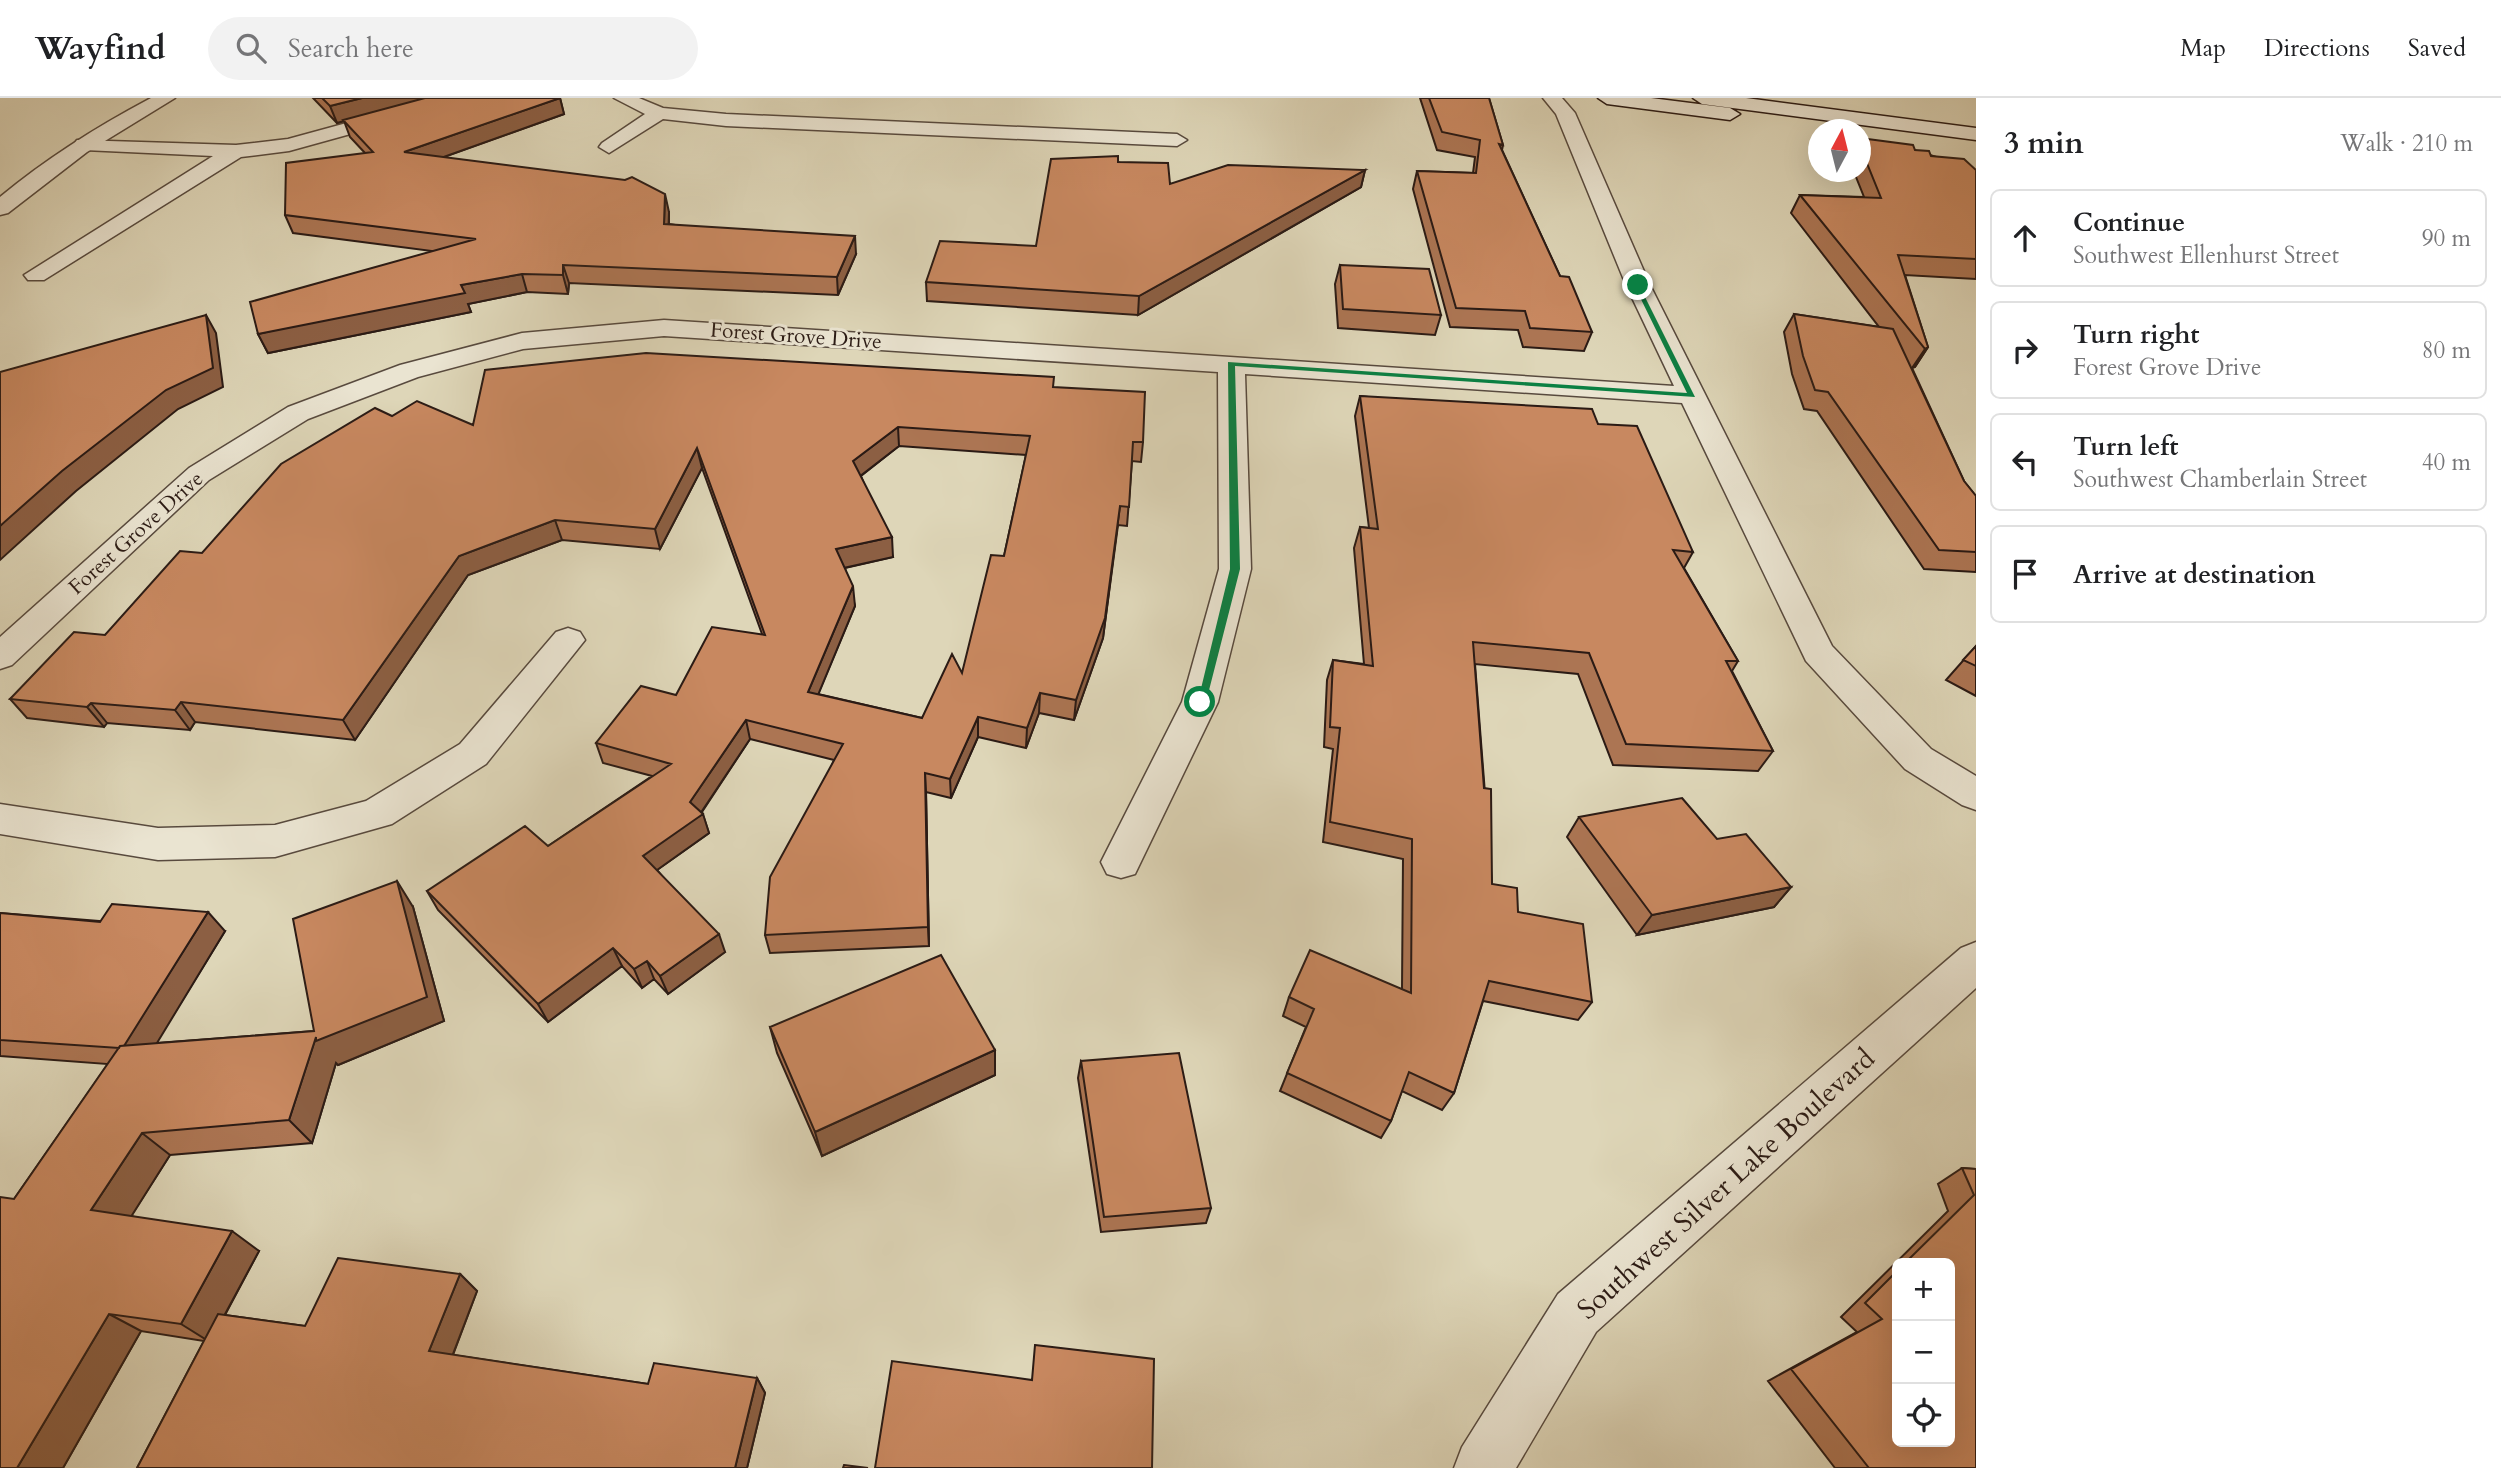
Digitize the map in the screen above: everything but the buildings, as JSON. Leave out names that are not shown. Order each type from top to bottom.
[{"type":"street","points":[[0,208],[35,178],[84,144],[166,98]]},
{"type":"street","points":[[84,144],[236,151],[289,145],[458,98]]},
{"type":"street","points":[[623,98],[659,113],[726,120],[1177,140]]},
{"type":"street","points":[[1552,98],[1565,113],[1638,285],[1818,653],[1918,759],[1976,795]]},
{"type":"street","points":[[1607,98],[1808,125]]},
{"type":"street","points":[[1702,98],[1976,134]]},
{"type":"street","points":[[609,147],[659,113]]},
{"type":"street","points":[[1871,134],[1976,148]]},
{"type":"street","points":[[36,275],[236,151]]},
{"type":"street","name":"Forest Grove Drive","points":[[0,657],[198,474],[298,413],[409,371],[522,341],[664,328],[1692,395]]},
{"type":"street","points":[[1121,862],[1200,702],[1235,569],[1231,364]]},
{"type":"street","points":[[0,819],[158,844],[275,841],[378,813],[473,754],[568,639]]},
{"type":"street","name":"Southwest Silver Lake Boulevard","points":[[1483,1468],[1577,1313],[1976,961]]},
{"type":"route","points":[[1200,702],[1235,569],[1231,364],[1692,395],[1638,285]]}]
